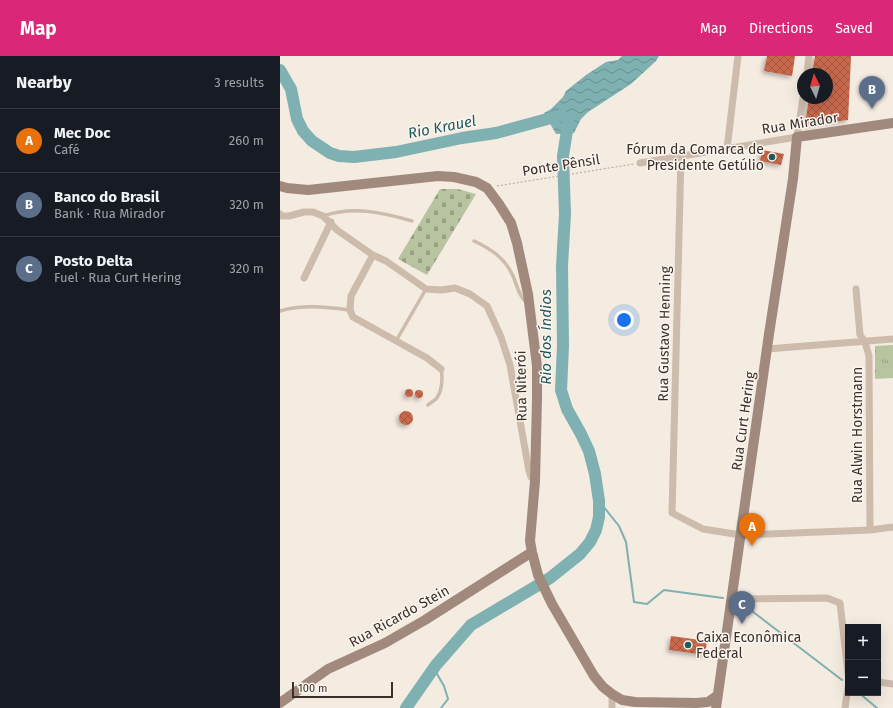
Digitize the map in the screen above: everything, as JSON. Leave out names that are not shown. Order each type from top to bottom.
[{"type":"main road","name":"Rua Mirador","points":[[797,138],[893,123]]},
{"type":"main road","name":"Rua Curt Hering","points":[[716,708],[767,349],[793,179],[797,138]]},
{"type":"main road","name":"Rua Niterói","points":[[280,187],[308,190],[438,176],[462,178],[476,182],[487,188],[499,204],[513,230],[521,258],[529,304],[537,366],[538,393],[535,481],[530,541],[538,575],[552,604],[594,676],[603,687],[612,694],[622,700],[634,702],[699,706],[718,695]]},
{"type":"main road","name":"Rua Ricardo Stein","points":[[280,703],[328,669],[385,643],[425,620],[532,552]]},
{"type":"street","points":[[727,149],[738,56]]},
{"type":"street","points":[[808,68],[809,56]]},
{"type":"street","points":[[797,138],[802,104]]},
{"type":"street","name":"Rua Mirador","points":[[640,163],[797,138]]},
{"type":"street","name":"Rua Gustavo Henning","points":[[681,156],[672,513],[703,530],[741,535]]},
{"type":"street","points":[[280,214],[282,216],[289,216],[304,212],[313,212],[323,216],[331,222],[337,230],[373,255],[386,261],[426,289],[441,290],[454,288],[470,294],[487,306],[501,337],[510,365],[529,471],[531,477],[535,481]]},
{"type":"street","points":[[304,278],[331,222]]},
{"type":"street","points":[[373,255],[351,296],[350,310],[353,317],[427,358],[441,369]]},
{"type":"street","name":"Rua Alwin Horstmann","points":[[856,289],[860,335],[865,342],[870,356],[870,530]]},
{"type":"street","points":[[767,349],[893,340]]},
{"type":"street","points":[[741,535],[870,530],[893,527]]},
{"type":"street","points":[[732,599],[827,598],[840,603],[847,660]]},
{"type":"street","points":[[881,682],[893,684]]},
{"type":"street","points":[[612,694],[612,708]]},
{"type":"street","points":[[845,708],[847,696]]},
{"type":"lane","points":[[323,216],[335,212],[373,211],[412,221]]},
{"type":"lane","points":[[474,241],[492,250],[503,260],[512,275],[523,300],[529,304]]},
{"type":"lane","points":[[396,341],[426,289]]},
{"type":"lane","points":[[280,311],[300,306],[350,310]]},
{"type":"lane","points":[[428,405],[436,399],[440,389],[442,376],[441,369]]},
{"type":"path","name":"Ponte Pênsil","points":[[487,188],[640,163]]},
{"type":"green space","points":[[440,189],[458,189],[476,194],[427,275],[398,259]]},
{"type":"green space","points":[[893,345],[893,378],[875,379],[875,346]]},
{"type":"water","points":[[622,56],[659,56],[656,61],[631,84],[588,112],[581,119],[574,133],[556,134],[544,113],[551,109],[563,97],[566,91],[586,75],[606,62],[618,60]]},
{"type":"building","points":[[767,56],[795,56],[792,76],[764,71]]},
{"type":"building","points":[[815,56],[851,56],[848,120],[805,125],[808,104],[833,104],[833,68],[813,68]]},
{"type":"building","name":"Fórum da Comarca de Presidente Getúlio","points":[[762,150],[784,154],[781,165],[760,161]]},
{"type":"building","points":[[409,389],[412,390],[412,396],[409,397],[406,396],[405,393],[406,390]]},
{"type":"building","points":[[419,390],[422,391],[422,397],[419,398],[416,397],[415,394],[416,391]]},
{"type":"building","points":[[406,411],[411,413],[413,418],[411,423],[406,425],[401,423],[399,418],[401,413]]},
{"type":"building","name":"Caixa Econômica Federal","points":[[671,636],[707,641],[705,655],[669,650]]},
{"type":"waterway","name":"Rio Krauel","points":[[280,70],[291,89],[297,119],[303,131],[312,141],[330,153],[339,156],[354,157],[396,152],[462,138],[496,133],[562,115]]},
{"type":"waterway","name":"Rio Krauel","points":[[280,79],[287,81]]},
{"type":"waterway","name":"Rio dos Índios","points":[[406,708],[436,665],[471,625],[550,578],[580,554],[590,542],[596,530],[599,517],[599,501],[595,474],[589,451],[567,409],[561,390],[563,346],[562,266],[565,214],[563,156],[569,118]]},
{"type":"waterway","points":[[599,501],[619,526],[626,542],[634,602],[647,604],[664,590],[723,598]]},
{"type":"waterway","points":[[748,608],[842,680]]},
{"type":"waterway","points":[[436,665],[437,674],[444,686],[448,699],[441,708]]},
{"type":"waterway","points":[[863,696],[877,708]]},
{"type":"place","name":"Banco do Brasil","points":[[872,109]]},
{"type":"place","name":"Fórum da Comarca de Presidente Getúlio","points":[[772,157]]},
{"type":"place","name":"Mec Doc","points":[[752,546]]},
{"type":"place","name":"Posto Delta","points":[[742,624]]},
{"type":"place","name":"Caixa Econômica Federal","points":[[688,645]]}]
